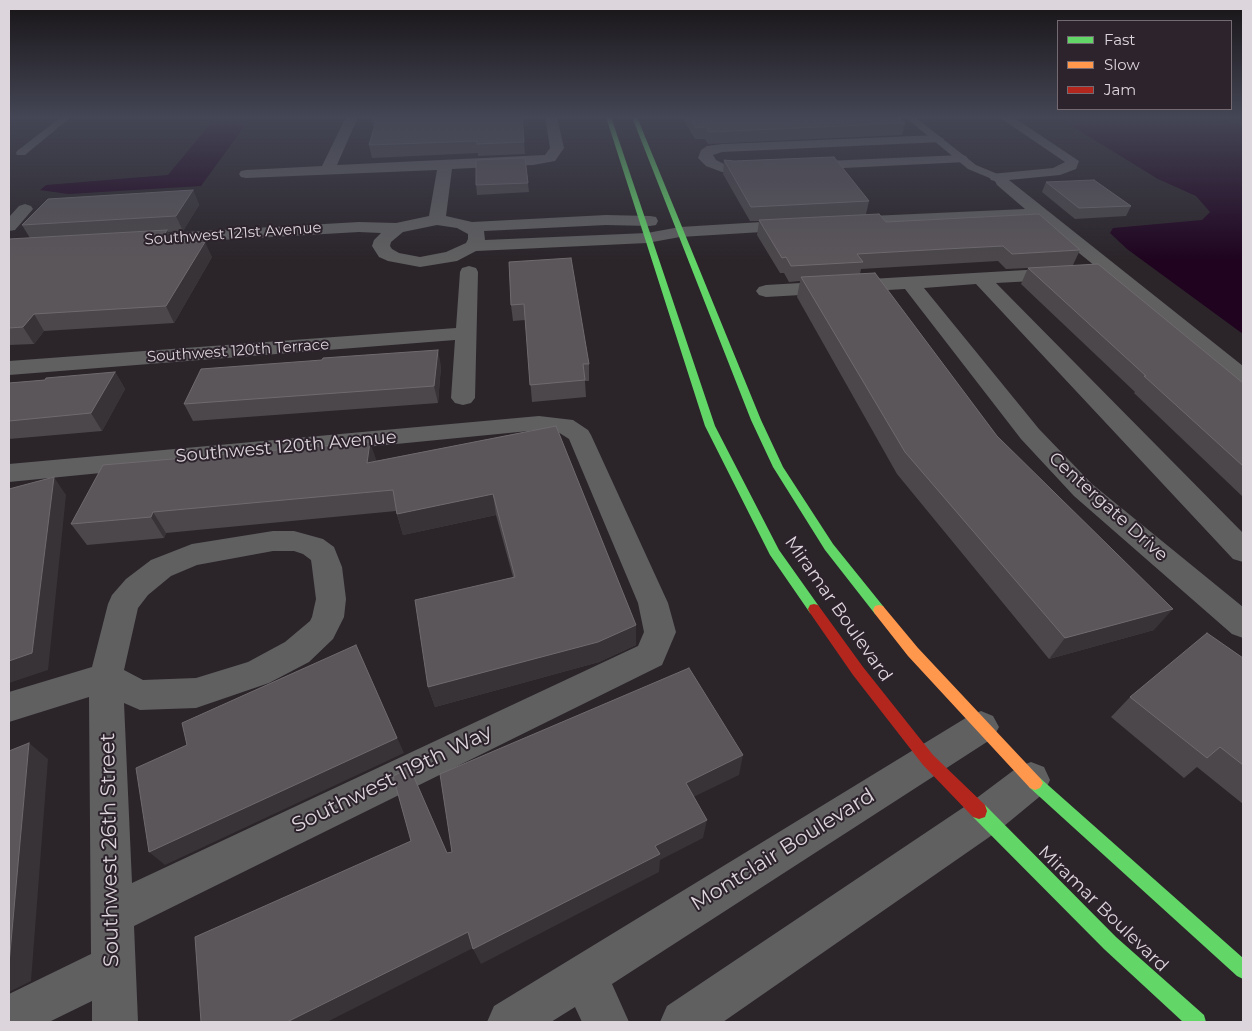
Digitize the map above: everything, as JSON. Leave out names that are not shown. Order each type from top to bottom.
[{"type":"street","points":[[328,170],[330,165]]},
{"type":"street","points":[[246,174],[461,165]]},
{"type":"street","name":"Miramar Boulevard","points":[[624,165],[710,426],[774,552],[858,671],[928,760],[1110,943],[1197,1022]]},
{"type":"street","name":"Miramar Boulevard","points":[[653,165],[756,420],[778,467],[829,548],[913,652],[1031,780],[1243,970]]},
{"type":"street","points":[[715,165],[722,168],[773,167]]},
{"type":"street","points":[[793,166],[814,165]]},
{"type":"street","points":[[999,180],[1055,172],[1072,165]]},
{"type":"street","points":[[437,220],[445,166]]},
{"type":"street","points":[[999,180],[1243,377]]},
{"type":"street","points":[[835,218],[1034,208]]},
{"type":"street","points":[[9,226],[26,209]]},
{"type":"street","points":[[470,227],[606,220],[643,221],[677,227],[811,219]]},
{"type":"street","name":"Southwest 121st Avenue","points":[[116,241],[359,226],[397,228],[409,224],[437,220],[455,222],[470,227]]},
{"type":"street","points":[[470,227],[476,232],[477,239],[473,246]]},
{"type":"street","points":[[397,228],[382,240],[381,246],[385,252],[394,258],[420,262],[451,257],[473,246],[648,238],[677,227]]},
{"type":"street","points":[[463,398],[469,272],[479,262],[491,255],[508,249],[548,243]]},
{"type":"street","points":[[451,257],[469,272]]},
{"type":"street","points":[[766,291],[1112,271]]},
{"type":"street","points":[[981,279],[1243,551]]},
{"type":"street","name":"Centergate Drive","points":[[910,283],[1030,434],[1083,490],[1243,625]]},
{"type":"street","name":"Southwest 120th Terrace","points":[[9,368],[466,333]]},
{"type":"street","name":"Southwest 120th Avenue","points":[[9,473],[539,423],[564,425],[579,435],[653,603],[660,632]]},
{"type":"street","name":"Southwest 26th Street","points":[[106,677],[140,695],[196,693],[257,672],[297,652],[322,630],[328,617],[331,600],[324,555],[313,546],[294,541],[273,541],[192,555],[161,568],[137,587],[122,604],[106,677],[115,1022]]},
{"type":"street","name":"Southwest 119th Way","points":[[112,914],[650,655],[660,632]]},
{"type":"street","points":[[9,708],[106,677]]},
{"type":"street","name":"Montclair Boulevard","points":[[510,1022],[981,727]]},
{"type":"street","points":[[684,1022],[984,817],[1031,780]]},
{"type":"street","points":[[9,1018],[113,966]]},
{"type":"street","points":[[584,974],[606,1022]]},
{"type":"lane","points":[[970,165],[999,180]]},
{"type":"shaded area","points":[[176,165],[216,165],[201,186],[68,194],[40,190],[46,185],[168,175]]},
{"type":"shaded area","points":[[1135,165],[1243,165],[1243,334],[1127,249],[1110,233],[1113,228],[1202,220],[1210,212],[1196,196],[1158,179]]},
{"type":"building","points":[[476,165],[526,165],[528,183],[476,185]]},
{"type":"building","points":[[727,165],[840,165],[869,201],[751,207]]},
{"type":"building","points":[[1094,180],[1131,206],[1079,208],[1046,182]]},
{"type":"building","points":[[193,190],[176,216],[22,225],[48,199]]},
{"type":"building","points":[[879,214],[886,222],[1039,214],[1080,250],[1012,254],[1003,246],[945,249],[857,254],[863,262],[791,266],[786,257],[782,258],[759,220]]},
{"type":"building","points":[[167,230],[159,243],[205,242],[166,306],[34,314],[23,327],[9,328],[9,239]]},
{"type":"building","points":[[571,258],[589,364],[583,364],[585,380],[530,385],[524,304],[511,305],[509,262]]},
{"type":"building","points":[[1098,264],[1243,383],[1243,466],[1028,268]]},
{"type":"building","points":[[875,273],[997,436],[1173,609],[1065,638],[905,452],[801,277]]},
{"type":"building","points":[[438,350],[434,386],[184,404],[201,369]]},
{"type":"building","points":[[115,372],[91,413],[9,421],[9,383]]},
{"type":"building","points":[[556,426],[636,625],[598,642],[428,687],[415,600],[515,577],[493,494],[397,514],[393,490],[153,512],[151,517],[71,524],[103,465],[370,442],[367,463]]},
{"type":"building","points":[[54,477],[32,653],[9,661],[9,489]]},
{"type":"building","points":[[1207,633],[1243,658],[1243,765],[1220,747],[1207,758],[1130,697]]},
{"type":"building","points":[[356,645],[397,738],[149,852],[136,768],[187,745],[182,723]]},
{"type":"building","points":[[689,668],[743,755],[686,783],[707,820],[655,846],[660,854],[473,949],[468,932],[287,1022],[201,1022],[195,937],[411,841],[393,776],[410,768],[447,853],[452,852],[440,774]]},
{"type":"building","points":[[29,743],[9,964],[9,751]]},
{"type":"traffic: fast","points":[[624,165],[710,426],[774,552],[814,609]]},
{"type":"traffic: fast","points":[[653,165],[756,420],[778,467],[829,547],[879,610]]},
{"type":"traffic: fast","points":[[1035,783],[1243,970]]},
{"type":"traffic: fast","points":[[979,811],[1110,943],[1197,1022]]},
{"type":"traffic: slow","points":[[879,610],[913,652],[1035,783]]},
{"type":"traffic: jam","points":[[814,609],[858,671],[928,760],[979,811]]}]
